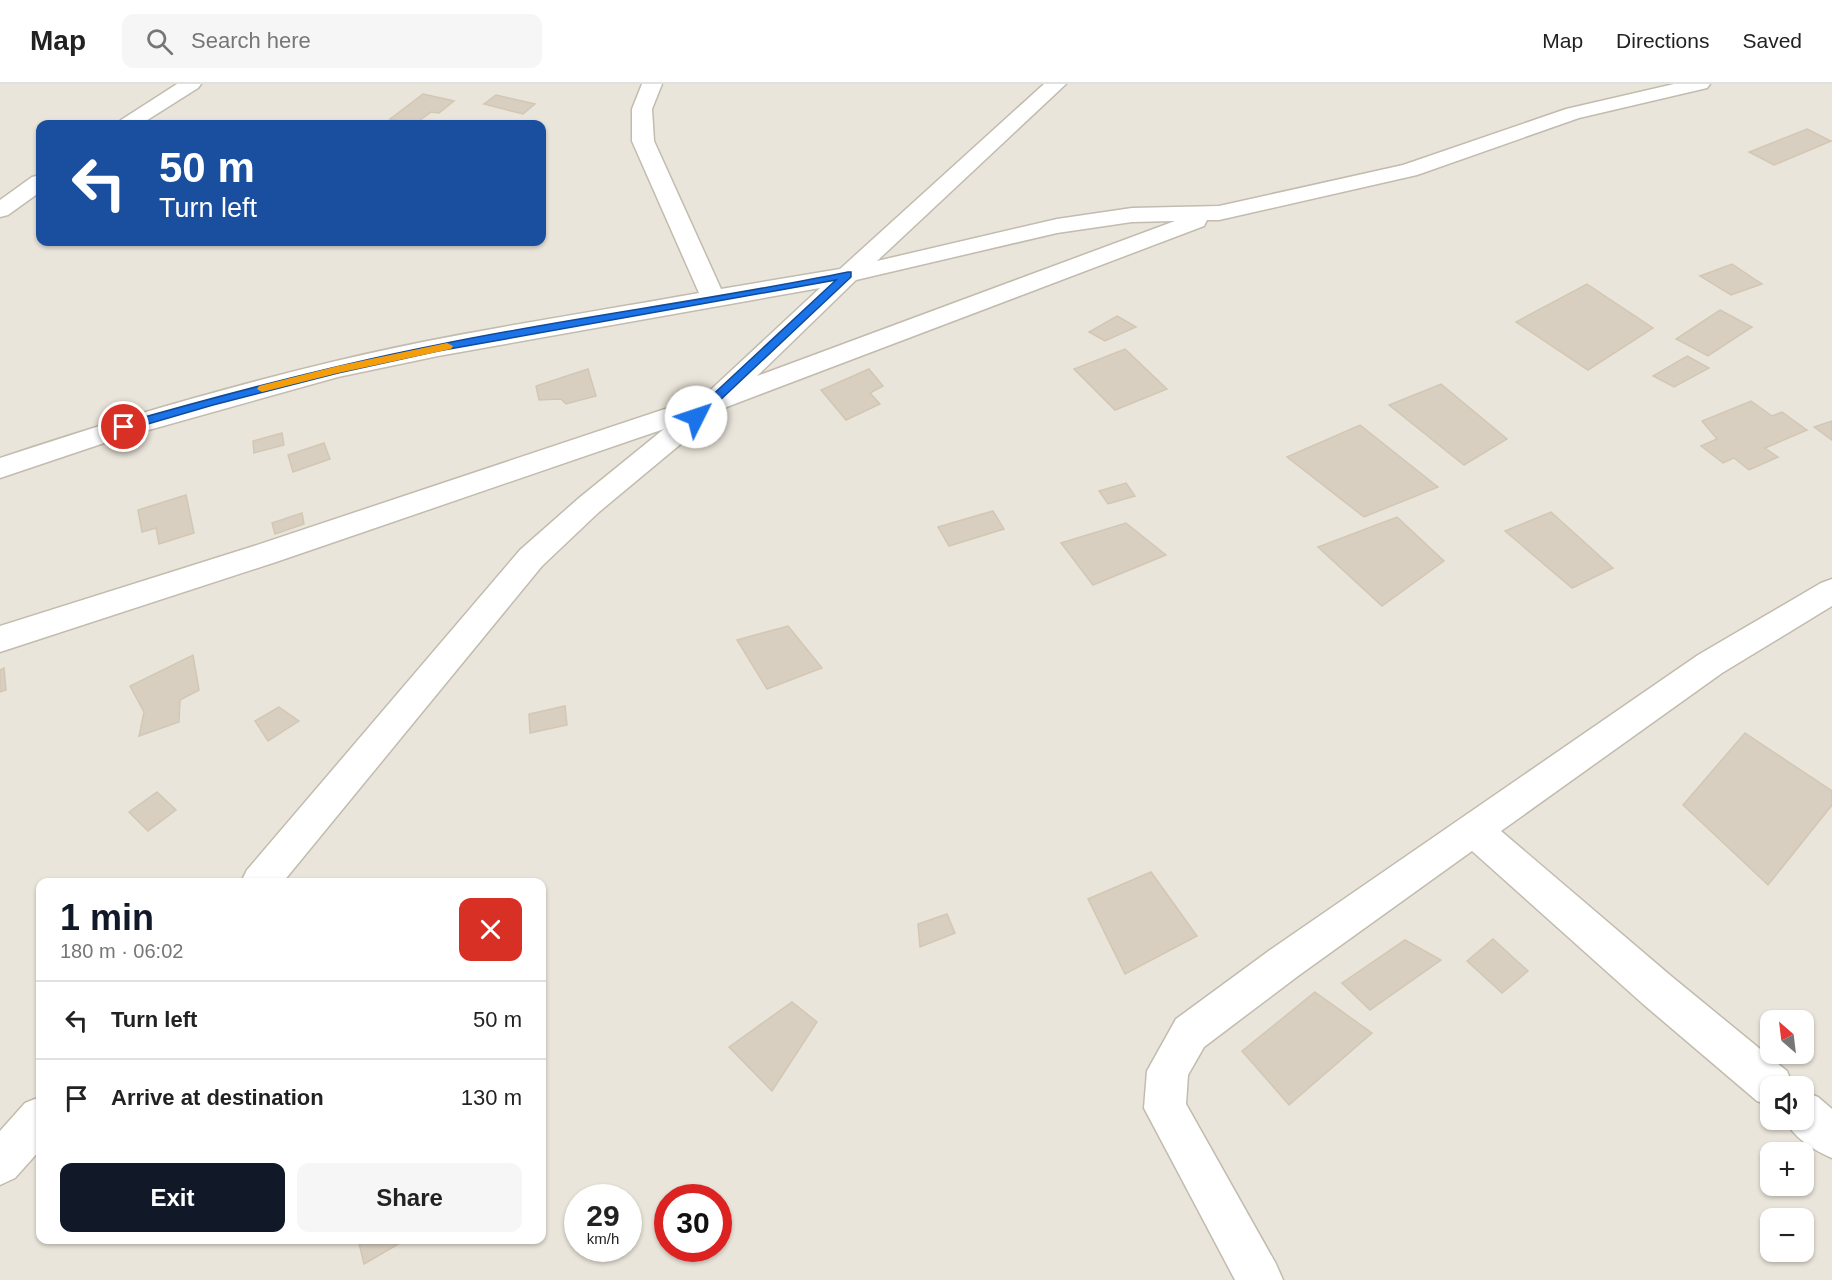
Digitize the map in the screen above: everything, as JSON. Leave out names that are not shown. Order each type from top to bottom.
[{"type":"street","points":[[134,120],[191,84]]},
{"type":"street","points":[[652,84],[642,109],[643,141],[713,298]]},
{"type":"street","points":[[263,878],[531,558],[589,505],[714,402],[848,274],[1056,84]]},
{"type":"street","points":[[0,639],[265,554],[714,402],[1219,213],[1409,170],[1573,104],[1700,84]]},
{"type":"street","points":[[0,210],[36,185]]},
{"type":"street","points":[[0,468],[103,433],[211,402],[338,369],[438,348],[713,298],[771,290],[1057,226],[1132,215],[1219,213]]},
{"type":"street","points":[[1260,1280],[1165,1108],[1168,1071],[1190,1033],[1284,963],[1710,664],[1832,591]]},
{"type":"street","points":[[1473,829],[1657,990],[1760,1076]]},
{"type":"street","points":[[1814,1121],[1832,1137]]},
{"type":"shaded area","points":[[0,84],[1832,84],[1832,1280],[0,1280]]},
{"type":"building","points":[[423,94],[454,101],[439,113],[431,112],[420,120],[390,119]]},
{"type":"building","points":[[496,95],[535,104],[523,114],[484,104]]},
{"type":"building","points":[[1807,129],[1831,141],[1774,165],[1749,152]]},
{"type":"building","points":[[1732,264],[1762,284],[1731,295],[1700,276]]},
{"type":"building","points":[[1587,284],[1653,328],[1588,370],[1516,322]]},
{"type":"building","points":[[1720,310],[1752,327],[1708,356],[1676,339]]},
{"type":"building","points":[[1117,316],[1136,327],[1105,341],[1089,332]]},
{"type":"building","points":[[1125,349],[1167,389],[1115,410],[1074,369]]},
{"type":"building","points":[[1687,356],[1709,368],[1674,387],[1653,376]]},
{"type":"building","points":[[588,369],[596,396],[566,404],[561,399],[539,400],[536,386]]},
{"type":"building","points":[[869,369],[883,386],[870,393],[880,404],[846,420],[821,390]]},
{"type":"building","points":[[1441,384],[1507,439],[1464,465],[1389,405]]},
{"type":"building","points":[[1751,401],[1772,416],[1782,412],[1807,430],[1765,448],[1778,457],[1749,470],[1734,458],[1723,463],[1701,446],[1717,439],[1702,421]]},
{"type":"building","points":[[1832,421],[1832,440],[1814,427]]},
{"type":"building","points":[[1360,425],[1438,487],[1364,517],[1287,457]]},
{"type":"building","points":[[282,433],[284,445],[254,453],[253,441]]},
{"type":"building","points":[[324,443],[330,459],[293,472],[288,455]]},
{"type":"building","points":[[1126,483],[1135,496],[1108,504],[1099,491]]},
{"type":"building","points":[[186,495],[194,533],[159,544],[156,528],[142,532],[138,510]]},
{"type":"building","points":[[993,511],[1004,529],[949,546],[938,527]]},
{"type":"building","points":[[1551,512],[1613,568],[1572,588],[1505,531]]},
{"type":"building","points":[[302,513],[304,524],[275,534],[272,523]]},
{"type":"building","points":[[1397,517],[1444,561],[1382,606],[1318,547]]},
{"type":"building","points":[[1126,523],[1166,555],[1093,585],[1061,543]]},
{"type":"building","points":[[788,626],[822,668],[767,689],[737,640]]},
{"type":"building","points":[[193,655],[199,690],[180,700],[179,722],[139,736],[144,712],[130,686]]},
{"type":"building","points":[[4,668],[6,690],[0,692],[0,670]]},
{"type":"building","points":[[565,706],[567,725],[530,733],[529,714]]},
{"type":"building","points":[[279,707],[299,721],[268,741],[255,721]]},
{"type":"building","points":[[1745,733],[1832,791],[1832,805],[1768,885],[1683,805]]},
{"type":"building","points":[[157,792],[176,810],[148,831],[129,812]]},
{"type":"building","points":[[1151,872],[1197,936],[1125,974],[1088,899]]},
{"type":"building","points":[[947,914],[955,933],[920,947],[918,924]]},
{"type":"building","points":[[1493,939],[1528,971],[1502,993],[1467,961]]},
{"type":"building","points":[[1405,940],[1441,960],[1370,1010],[1342,983]]},
{"type":"building","points":[[1315,992],[1372,1033],[1289,1105],[1242,1051]]},
{"type":"building","points":[[792,1002],[817,1022],[772,1091],[729,1047]]},
{"type":"building","points":[[359,1244],[398,1244],[364,1264]]},
{"type":"slow traffic","points":[[262,389],[338,369],[447,346]]},
{"type":"route","points":[[124,427],[338,369],[438,348],[713,298],[771,290],[848,274],[696,417]]}]
